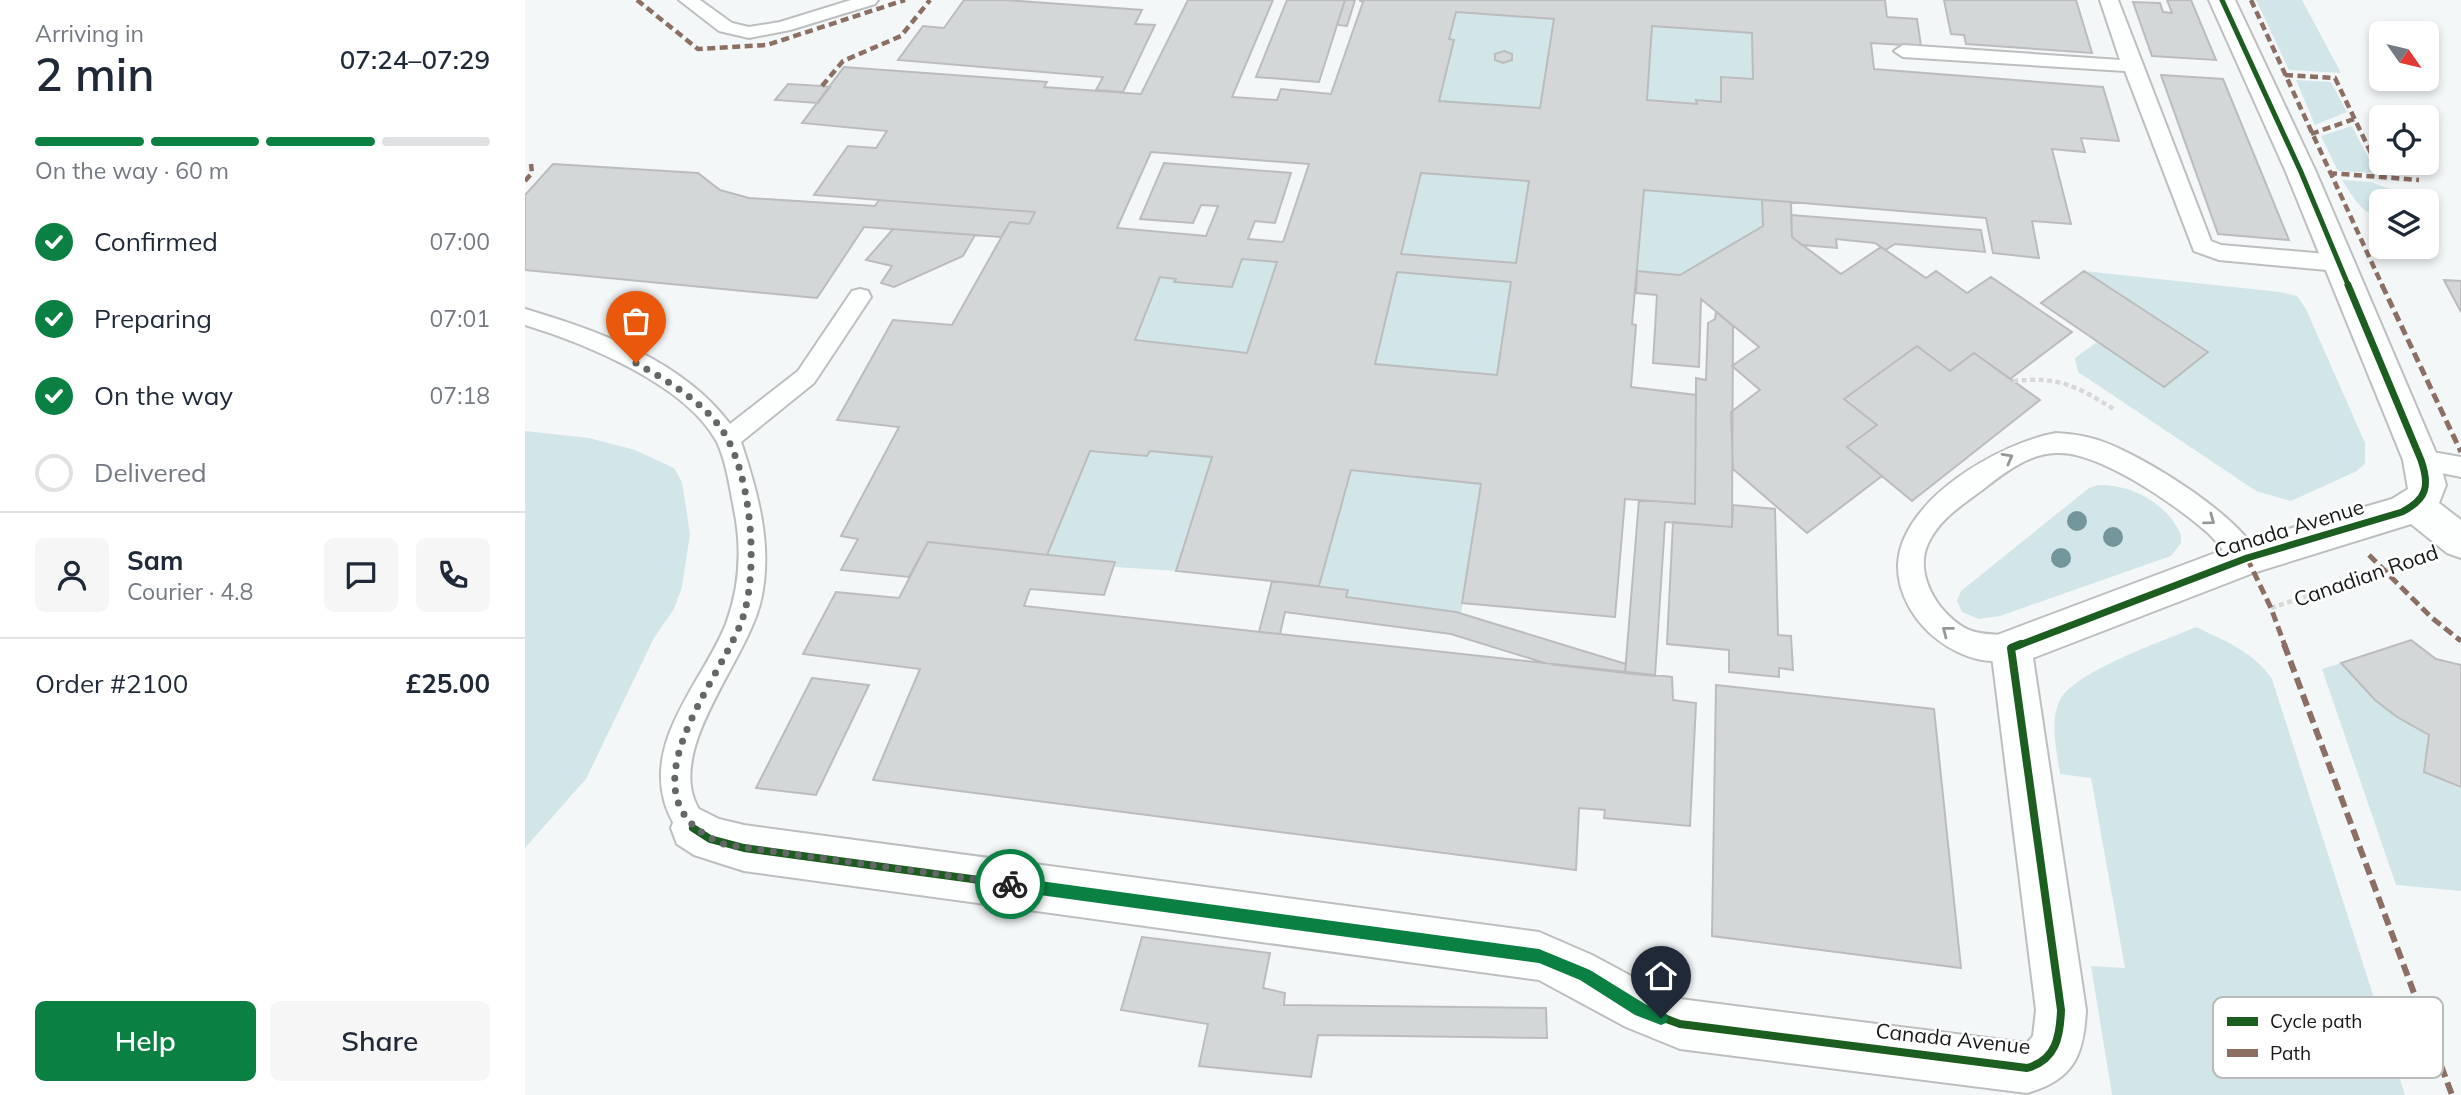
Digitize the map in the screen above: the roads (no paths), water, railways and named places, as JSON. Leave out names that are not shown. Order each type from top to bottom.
[{"type":"street","points":[[2222,0],[2301,172],[2421,460],[2428,483],[2427,492],[2415,506],[2460,541]]},
{"type":"street","name":"Canada Avenue","points":[[693,828],[710,839],[744,848],[1539,956],[1585,975],[1640,1009],[1680,1024],[2027,1069],[2047,1060],[2054,1051],[2061,1010],[2011,648],[2247,558],[2415,506]]},
{"type":"lane","points":[[688,0],[730,29],[745,33],[869,0]]},
{"type":"lane","points":[[2109,0],[2203,246],[2219,252],[2338,263]]},
{"type":"lane","points":[[1903,51],[2132,66]]},
{"type":"lane","points":[[728,439],[806,377],[860,298]]},
{"type":"lane","points":[[525,317],[585,337],[658,375],[702,407],[728,439],[749,515],[752,551],[750,584],[741,622],[691,718],[677,759],[676,789],[684,816],[693,828]]},
{"type":"lane","points":[[2011,648],[1990,650],[1965,643],[1935,622],[1918,594],[1912,558],[1918,537],[1931,518],[1990,468],[2017,452],[2060,442],[2089,446],[2113,455],[2220,526],[2247,558]]},
{"type":"lane","points":[[2421,460],[2461,467]]}]
